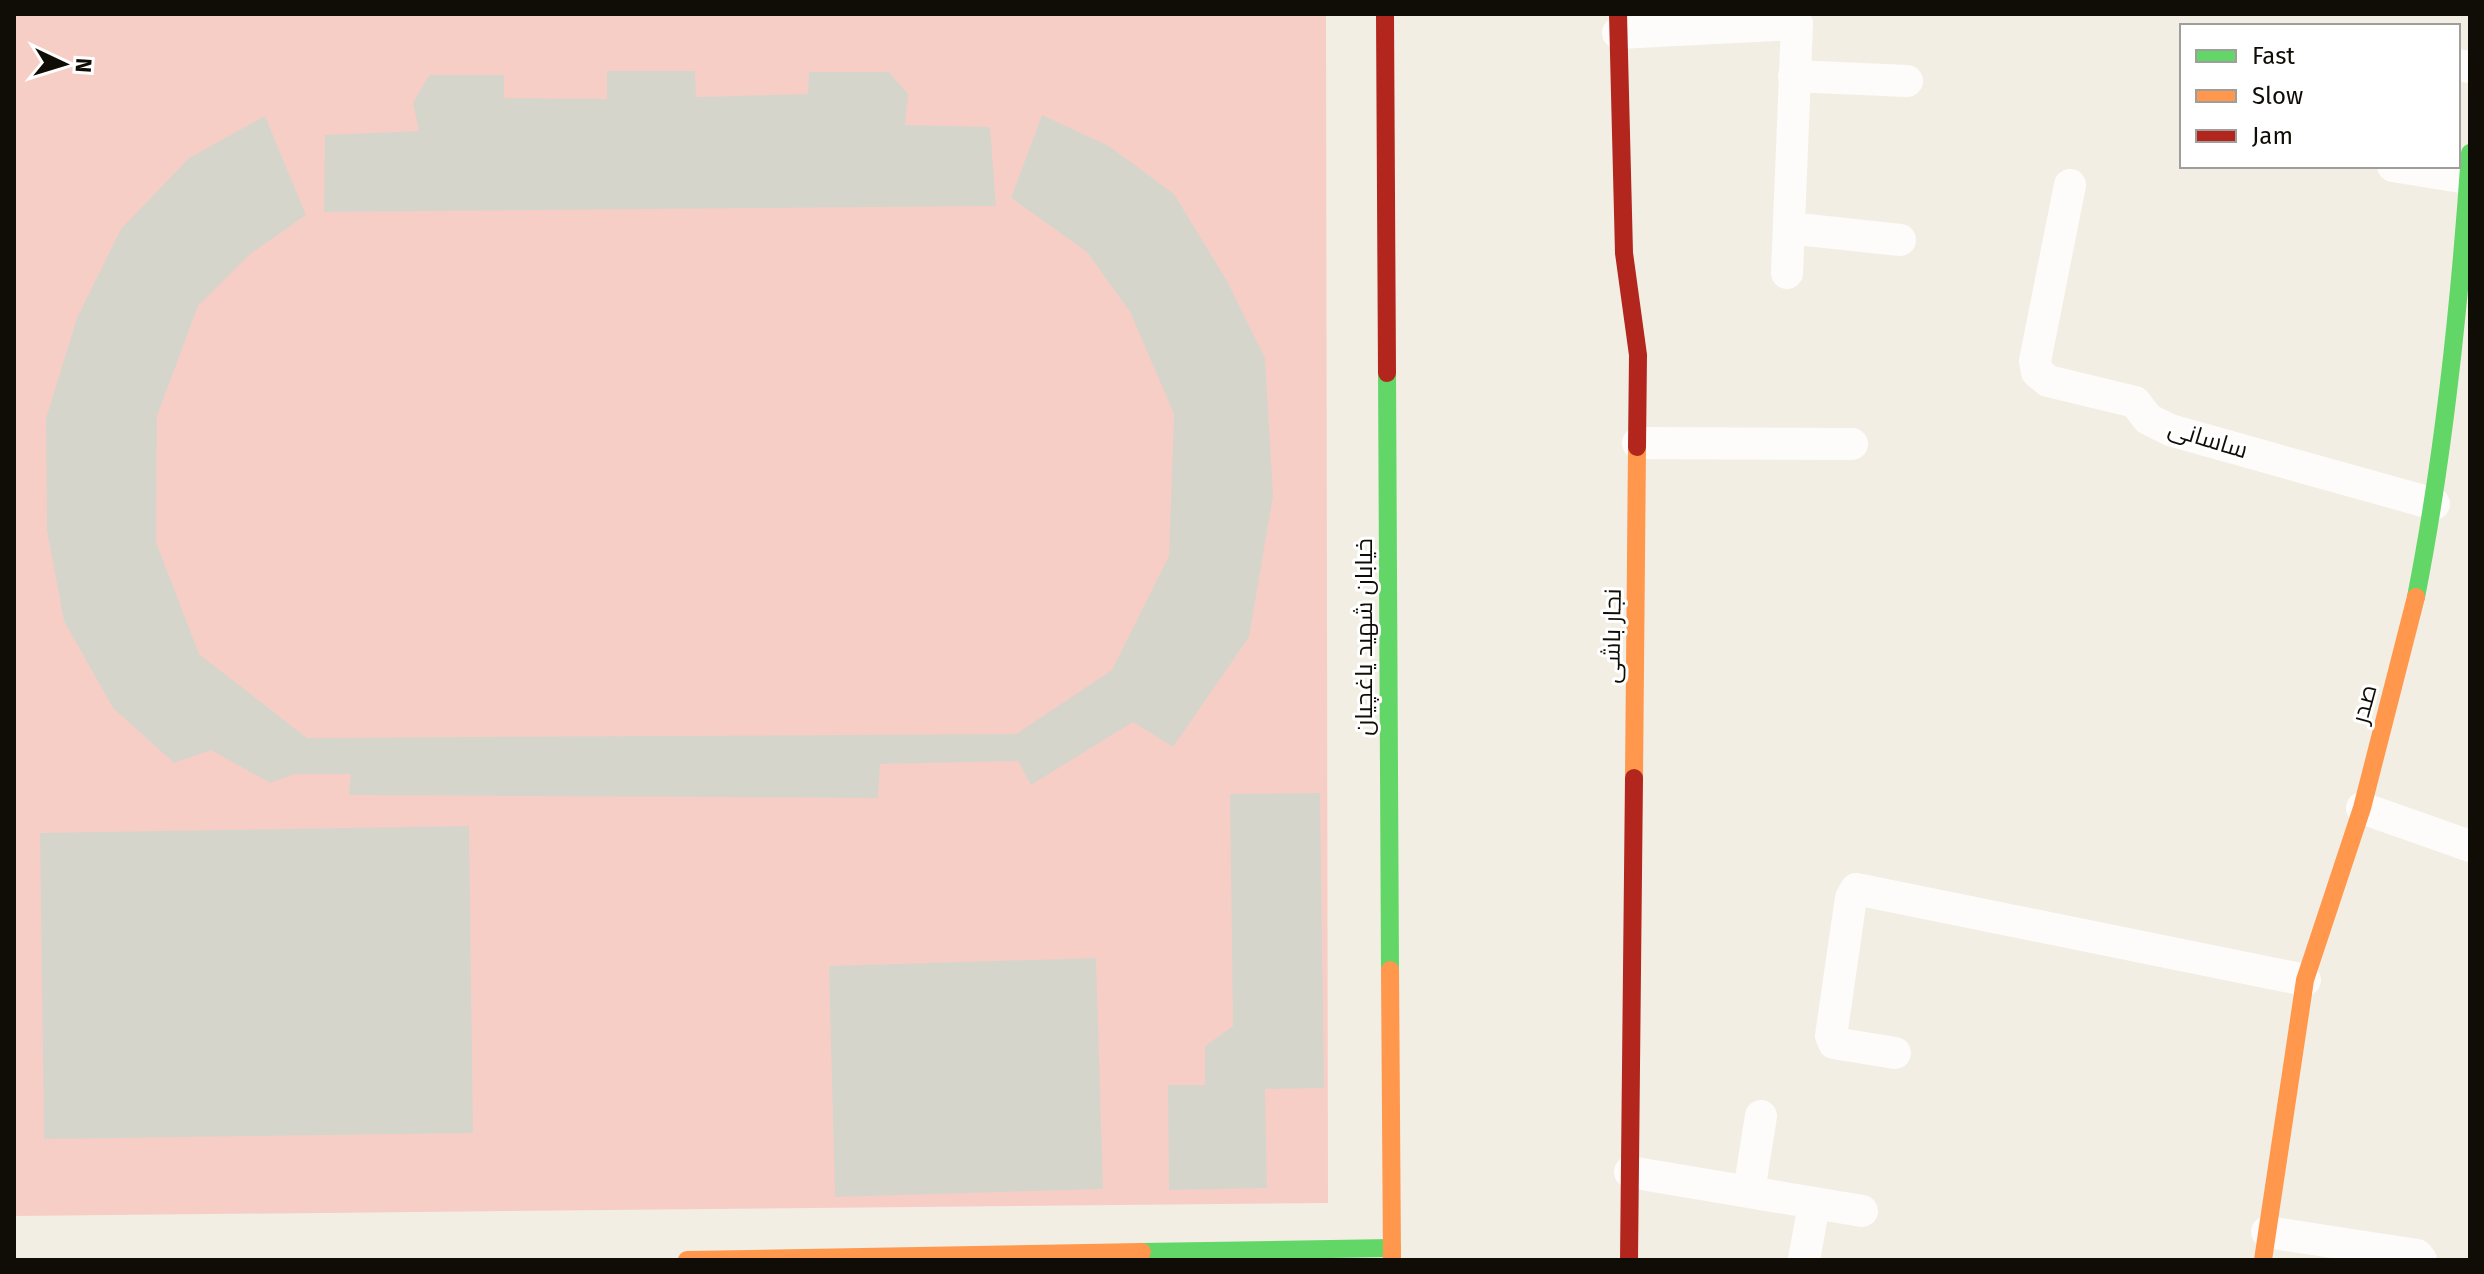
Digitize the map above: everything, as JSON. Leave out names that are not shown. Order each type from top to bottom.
[{"type":"street","name":"خیابان شهید یاغچیان","points":[[1385,14],[1392,1254]]},
{"type":"street","points":[[1618,23],[1797,19],[1787,273]]},
{"type":"street","name":"نجار باشی","points":[[1618,23],[1624,253],[1638,355],[1629,1260]]},
{"type":"street","points":[[1794,76],[1907,81]]},
{"type":"street","name":"صدر","points":[[2265,1246],[2305,980],[2362,808],[2409,630],[2434,504],[2459,415],[2468,165]]},
{"type":"street","name":"ساسانی","points":[[2070,185],[2035,361],[2037,372],[2048,381],[2135,402],[2148,419],[2170,430],[2434,504]]},
{"type":"street","points":[[1789,228],[1900,240]]},
{"type":"street","points":[[1638,443],[1852,444]]},
{"type":"street","points":[[2362,808],[2470,846]]},
{"type":"street","points":[[1895,1053],[1843,1046],[1834,1043],[1831,1036],[1851,898],[1856,889],[2305,980]]},
{"type":"street","points":[[1749,1191],[1761,1116]]},
{"type":"street","points":[[1630,1172],[1862,1211]]},
{"type":"street","points":[[1804,1260],[1814,1204]]},
{"type":"street","points":[[2265,1246],[2417,1255],[2421,1260]]},
{"type":"street","points":[[687,1260],[1392,1254]]},
{"type":"shaded area","points":[[14,14],[1326,14],[1328,1203],[14,1216]]},
{"type":"building","points":[[607,71],[695,71],[696,97],[808,94],[809,72],[889,72],[908,94],[905,125],[990,127],[996,206],[324,212],[325,135],[419,131],[413,103],[429,75],[504,75],[504,98],[607,99]]},
{"type":"building","points":[[1042,115],[1109,146],[1174,194],[1227,281],[1265,358],[1273,496],[1249,637],[1173,747],[1133,722],[1031,785],[1018,761],[880,764],[878,798],[349,795],[351,774],[295,774],[270,783],[211,750],[174,763],[113,708],[64,621],[47,531],[46,418],[77,318],[121,229],[189,158],[265,116],[306,215],[249,255],[198,306],[157,416],[156,542],[199,654],[307,738],[1016,734],[1112,670],[1169,556],[1174,414],[1130,312],[1087,252],[1011,198]]},
{"type":"building","points":[[1320,793],[1324,1088],[1265,1089],[1267,1188],[1169,1190],[1168,1085],[1205,1085],[1205,1046],[1233,1026],[1230,794]]},
{"type":"building","points":[[469,826],[473,1133],[44,1139],[40,833]]},
{"type":"building","points":[[1096,958],[1103,1189],[835,1197],[829,966]]},
{"type":"traffic: fast","points":[[2416,597],[2450,376],[2470,153]]},
{"type":"traffic: fast","points":[[1387,373],[1390,970]]},
{"type":"traffic: fast","points":[[1142,1252],[1392,1248]]},
{"type":"traffic: slow","points":[[1634,778],[1637,447]]},
{"type":"traffic: slow","points":[[2263,1260],[2305,980],[2362,808],[2416,597]]},
{"type":"traffic: slow","points":[[1390,970],[1392,1260]]},
{"type":"traffic: slow","points":[[687,1260],[1142,1252]]},
{"type":"traffic: jam","points":[[1385,14],[1387,373]]},
{"type":"traffic: jam","points":[[1618,14],[1624,253],[1638,355],[1637,447]]},
{"type":"traffic: jam","points":[[1629,1260],[1634,778]]}]
